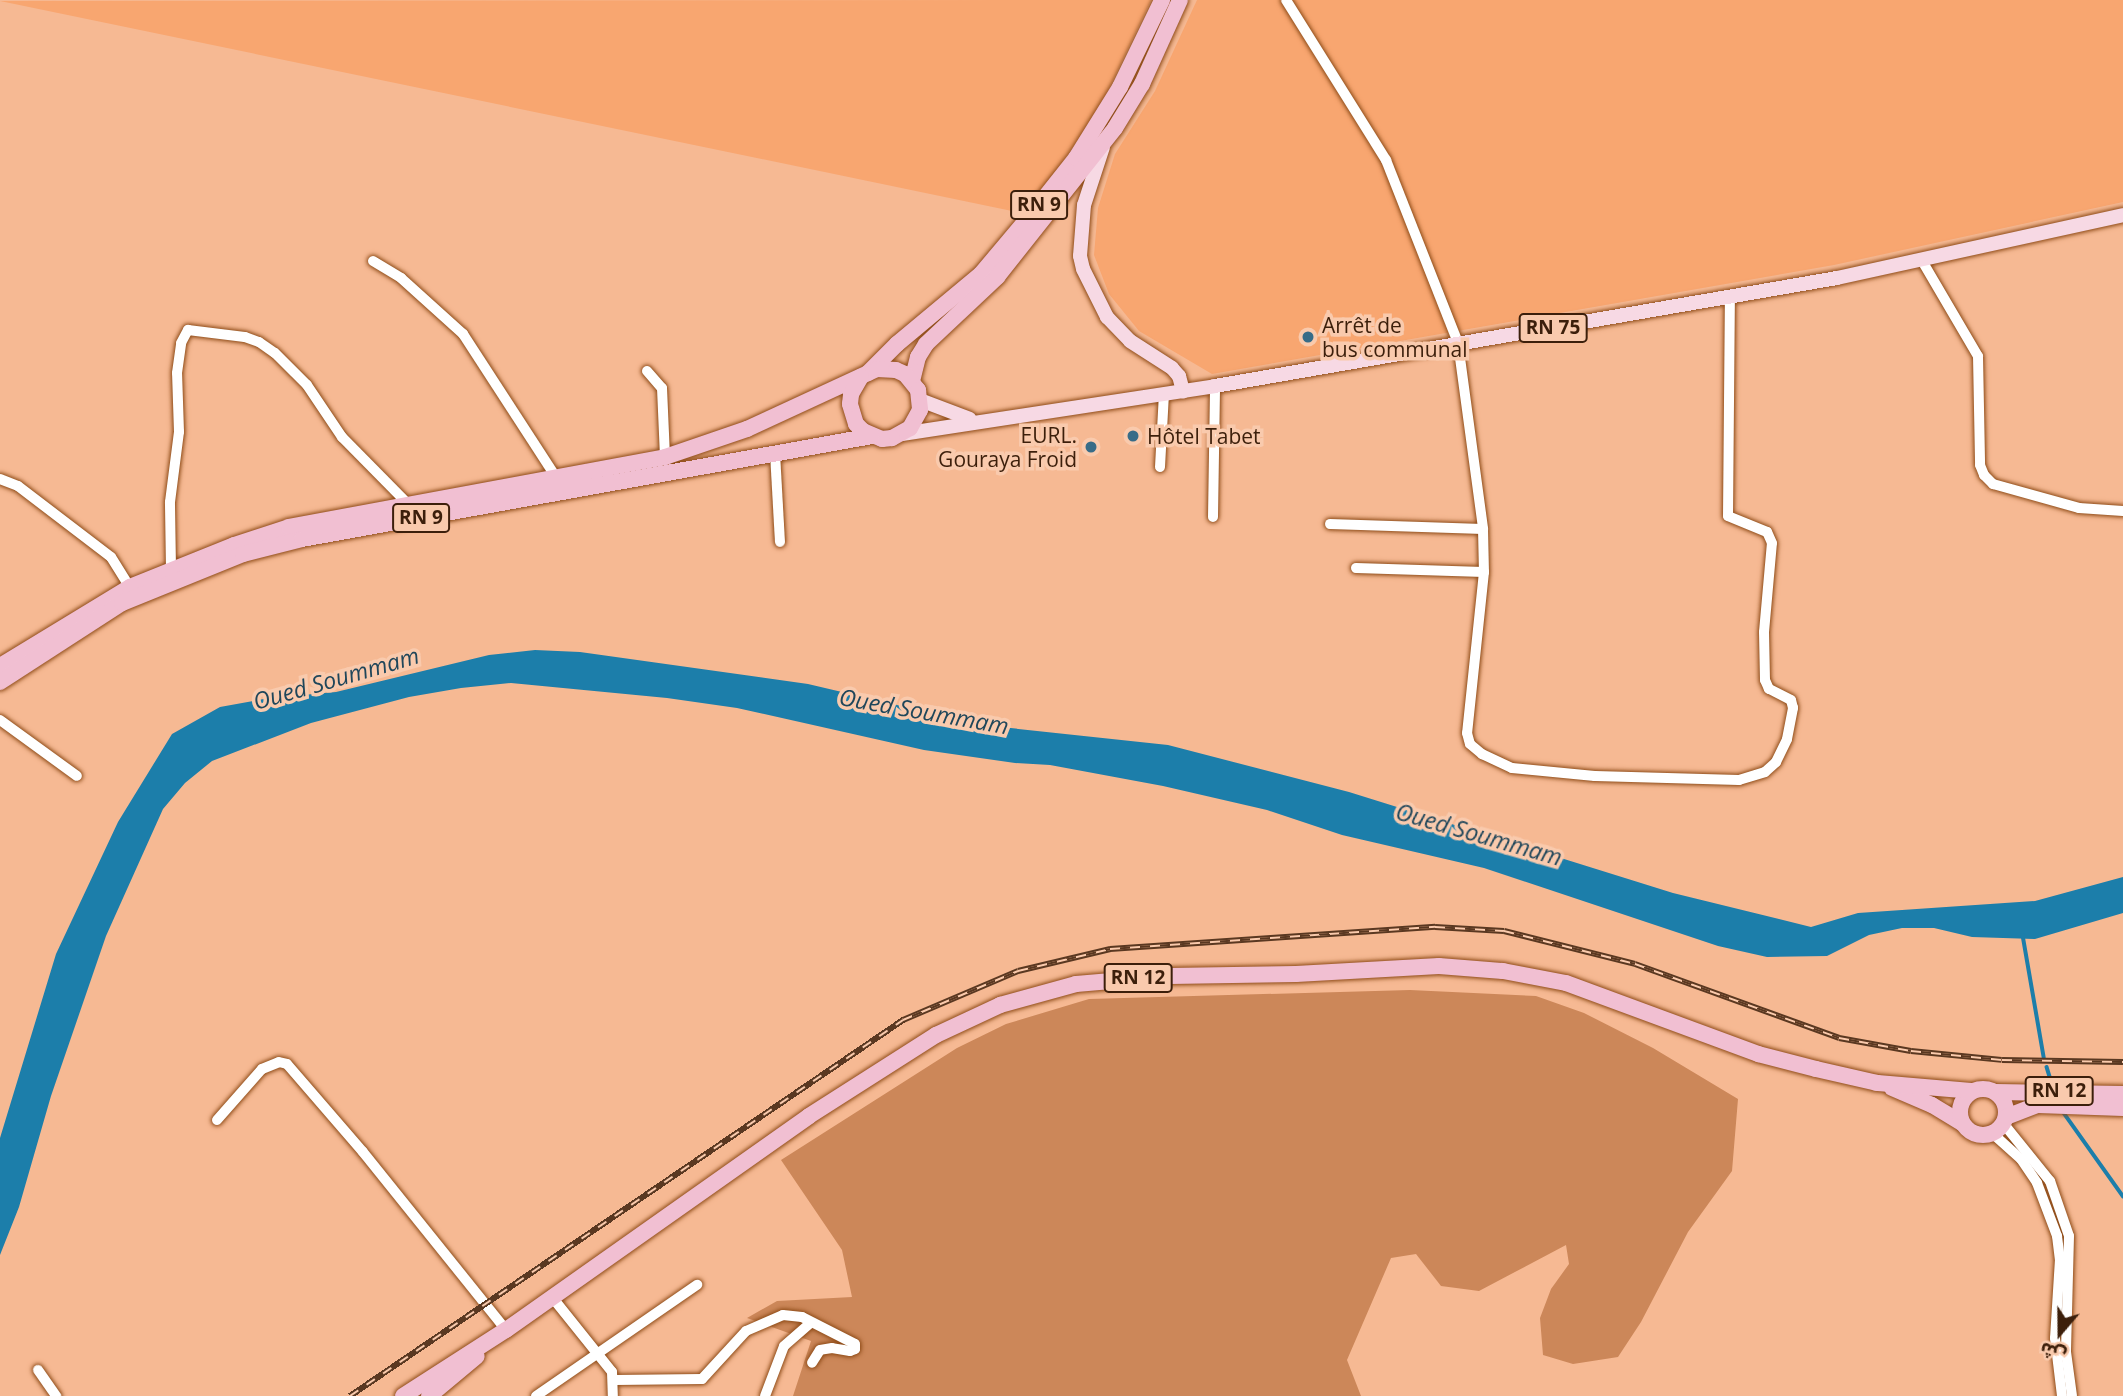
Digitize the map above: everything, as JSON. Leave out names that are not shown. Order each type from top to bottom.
[{"type":"highway","name":"RN 9","points":[[0,666],[130,587],[171,569],[289,527],[665,457],[747,429],[864,375],[999,256],[1076,158],[1116,95],[1162,0]]},
{"type":"highway","name":"RN 9","points":[[912,381],[918,357],[926,344],[998,277],[1104,143],[1142,84],[1181,0]]},
{"type":"highway","points":[[887,368],[896,370],[912,381],[920,400],[916,420],[902,435],[892,438],[872,436],[856,424],[849,404],[855,385],[864,375],[887,368]]},
{"type":"highway","name":"RN 9","points":[[0,682],[122,603],[243,554],[302,539],[872,436]]},
{"type":"highway","name":"RN 12","points":[[403,1396],[506,1330],[809,1116],[936,1035],[1000,1005],[1076,984],[1170,976],[1296,974],[1439,966],[1503,971],[1566,983],[1614,998],[1758,1054],[1877,1083],[1909,1094],[1962,1123]]},
{"type":"highway","name":"RN 12","points":[[1877,1083],[1972,1091]]},
{"type":"highway","points":[[1984,1088],[1995,1092],[2005,1106],[2000,1124],[1975,1134],[1962,1123],[1960,1105],[1972,1091],[1984,1088]]},
{"type":"highway","name":"RN 12","points":[[1995,1092],[2123,1094]]},
{"type":"highway","name":"RN 12","points":[[2000,1124],[2038,1105],[2123,1108]]},
{"type":"highway","name":"RN 12","points":[[429,1396],[474,1360],[487,1343]]},
{"type":"main road","points":[[1104,143],[1084,205],[1080,256],[1083,269],[1107,317],[1130,341],[1172,369],[1179,376],[1183,391]]},
{"type":"main road","name":"RN 75","points":[[902,435],[1215,386],[1730,296],[1921,259],[2123,215]]},
{"type":"main road","name":"RN 75","points":[[920,400],[951,414],[978,421]]},
{"type":"street","points":[[1286,0],[1386,160],[1458,343],[1483,529],[1484,572],[1467,733],[1470,744],[1482,754],[1512,768],[1595,776],[1726,780],[1739,780],[1765,772],[1776,762],[1787,739],[1793,708],[1791,701],[1769,689],[1765,680],[1764,632],[1772,543],[1766,532],[1728,516],[1730,296]]},
{"type":"street","points":[[1921,259],[1978,356],[1980,465],[1984,475],[1993,484],[2079,508],[2123,511]]},
{"type":"street","points":[[373,261],[401,278],[463,334],[557,479]]},
{"type":"street","points":[[171,569],[171,490],[179,432],[177,373],[181,343],[188,330],[245,337],[259,342],[275,353],[307,385],[342,437],[409,505]]},
{"type":"street","points":[[647,371],[662,388],[665,457]]},
{"type":"street","points":[[1213,517],[1215,386]]},
{"type":"street","points":[[1160,467],[1164,394]]},
{"type":"street","points":[[775,453],[780,542]]},
{"type":"street","points":[[0,479],[18,486],[100,547],[111,557],[130,587]]},
{"type":"street","points":[[1330,524],[1483,529]]},
{"type":"street","points":[[1356,568],[1484,572]]},
{"type":"street","points":[[0,720],[77,776]]},
{"type":"street","points":[[216,1120],[262,1069],[279,1062],[287,1064],[363,1152],[506,1330]]},
{"type":"street","points":[[2000,1124],[2041,1192],[2057,1236],[2060,1259],[2055,1338],[2062,1396]]},
{"type":"street","points":[[2000,1124],[2050,1181],[2069,1236],[2066,1352],[2072,1396]]},
{"type":"street","points":[[537,1396],[697,1285]]},
{"type":"street","points":[[552,1297],[598,1352],[615,1380],[613,1396]]},
{"type":"street","points":[[615,1380],[702,1379],[756,1324],[783,1315],[795,1315],[856,1347],[854,1351],[847,1352],[826,1348],[816,1354],[812,1363]]},
{"type":"street","points":[[765,1396],[784,1346],[810,1324]]},
{"type":"street","points":[[38,1370],[56,1396]]},
{"type":"shaded area","points":[[1151,0],[1100,107],[1057,170],[1022,213],[0,1]]},
{"type":"shaded area","points":[[1197,0],[2123,0],[2123,202],[1834,265],[1212,374],[1139,331],[1109,294],[1094,255],[1098,208],[1115,154],[1155,91]]},
{"type":"shaded area","points":[[1410,990],[1536,996],[1584,1013],[1653,1048],[1738,1099],[1732,1171],[1688,1232],[1641,1322],[1618,1357],[1573,1364],[1543,1355],[1540,1318],[1551,1289],[1569,1264],[1566,1245],[1479,1291],[1441,1286],[1416,1254],[1391,1258],[1347,1360],[1361,1396],[793,1396],[811,1341],[747,1318],[777,1301],[852,1297],[842,1250],[781,1160],[957,1048],[1006,1024],[1089,999]]},
{"type":"water","name":"Oued Soummam","points":[[535,650],[580,652],[808,684],[982,725],[1168,745],[1349,792],[1673,893],[1811,927],[1858,913],[2035,901],[2123,877],[2123,913],[2035,939],[1972,937],[1934,928],[1902,928],[1869,935],[1827,956],[1767,957],[1718,946],[1484,868],[1342,835],[1267,810],[1163,786],[1050,765],[1015,763],[924,750],[737,708],[667,698],[511,683],[461,688],[409,697],[311,723],[212,761],[185,783],[163,809],[106,936],[51,1096],[19,1207],[0,1255],[0,1138],[56,954],[118,822],[172,734],[220,707],[269,698],[336,692],[489,655]]},
{"type":"waterway","points":[[2023,935],[2044,1057]]},
{"type":"waterway","points":[[2047,1067],[2051,1080]]},
{"type":"waterway","points":[[2064,1113],[2123,1196]]},
{"type":"railway","points":[[350,1396],[903,1020],[1018,971],[1110,949],[1435,927],[1504,931],[1635,964],[1839,1038],[1911,1051],[2002,1060],[2123,1062]]},
{"type":"place","name":"Arrêt de bus communal","points":[[1308,337]]},
{"type":"place","name":"Hôtel Tabet","points":[[1133,436]]},
{"type":"place","name":"EURL. Gouraya Froid","points":[[1091,447]]}]
